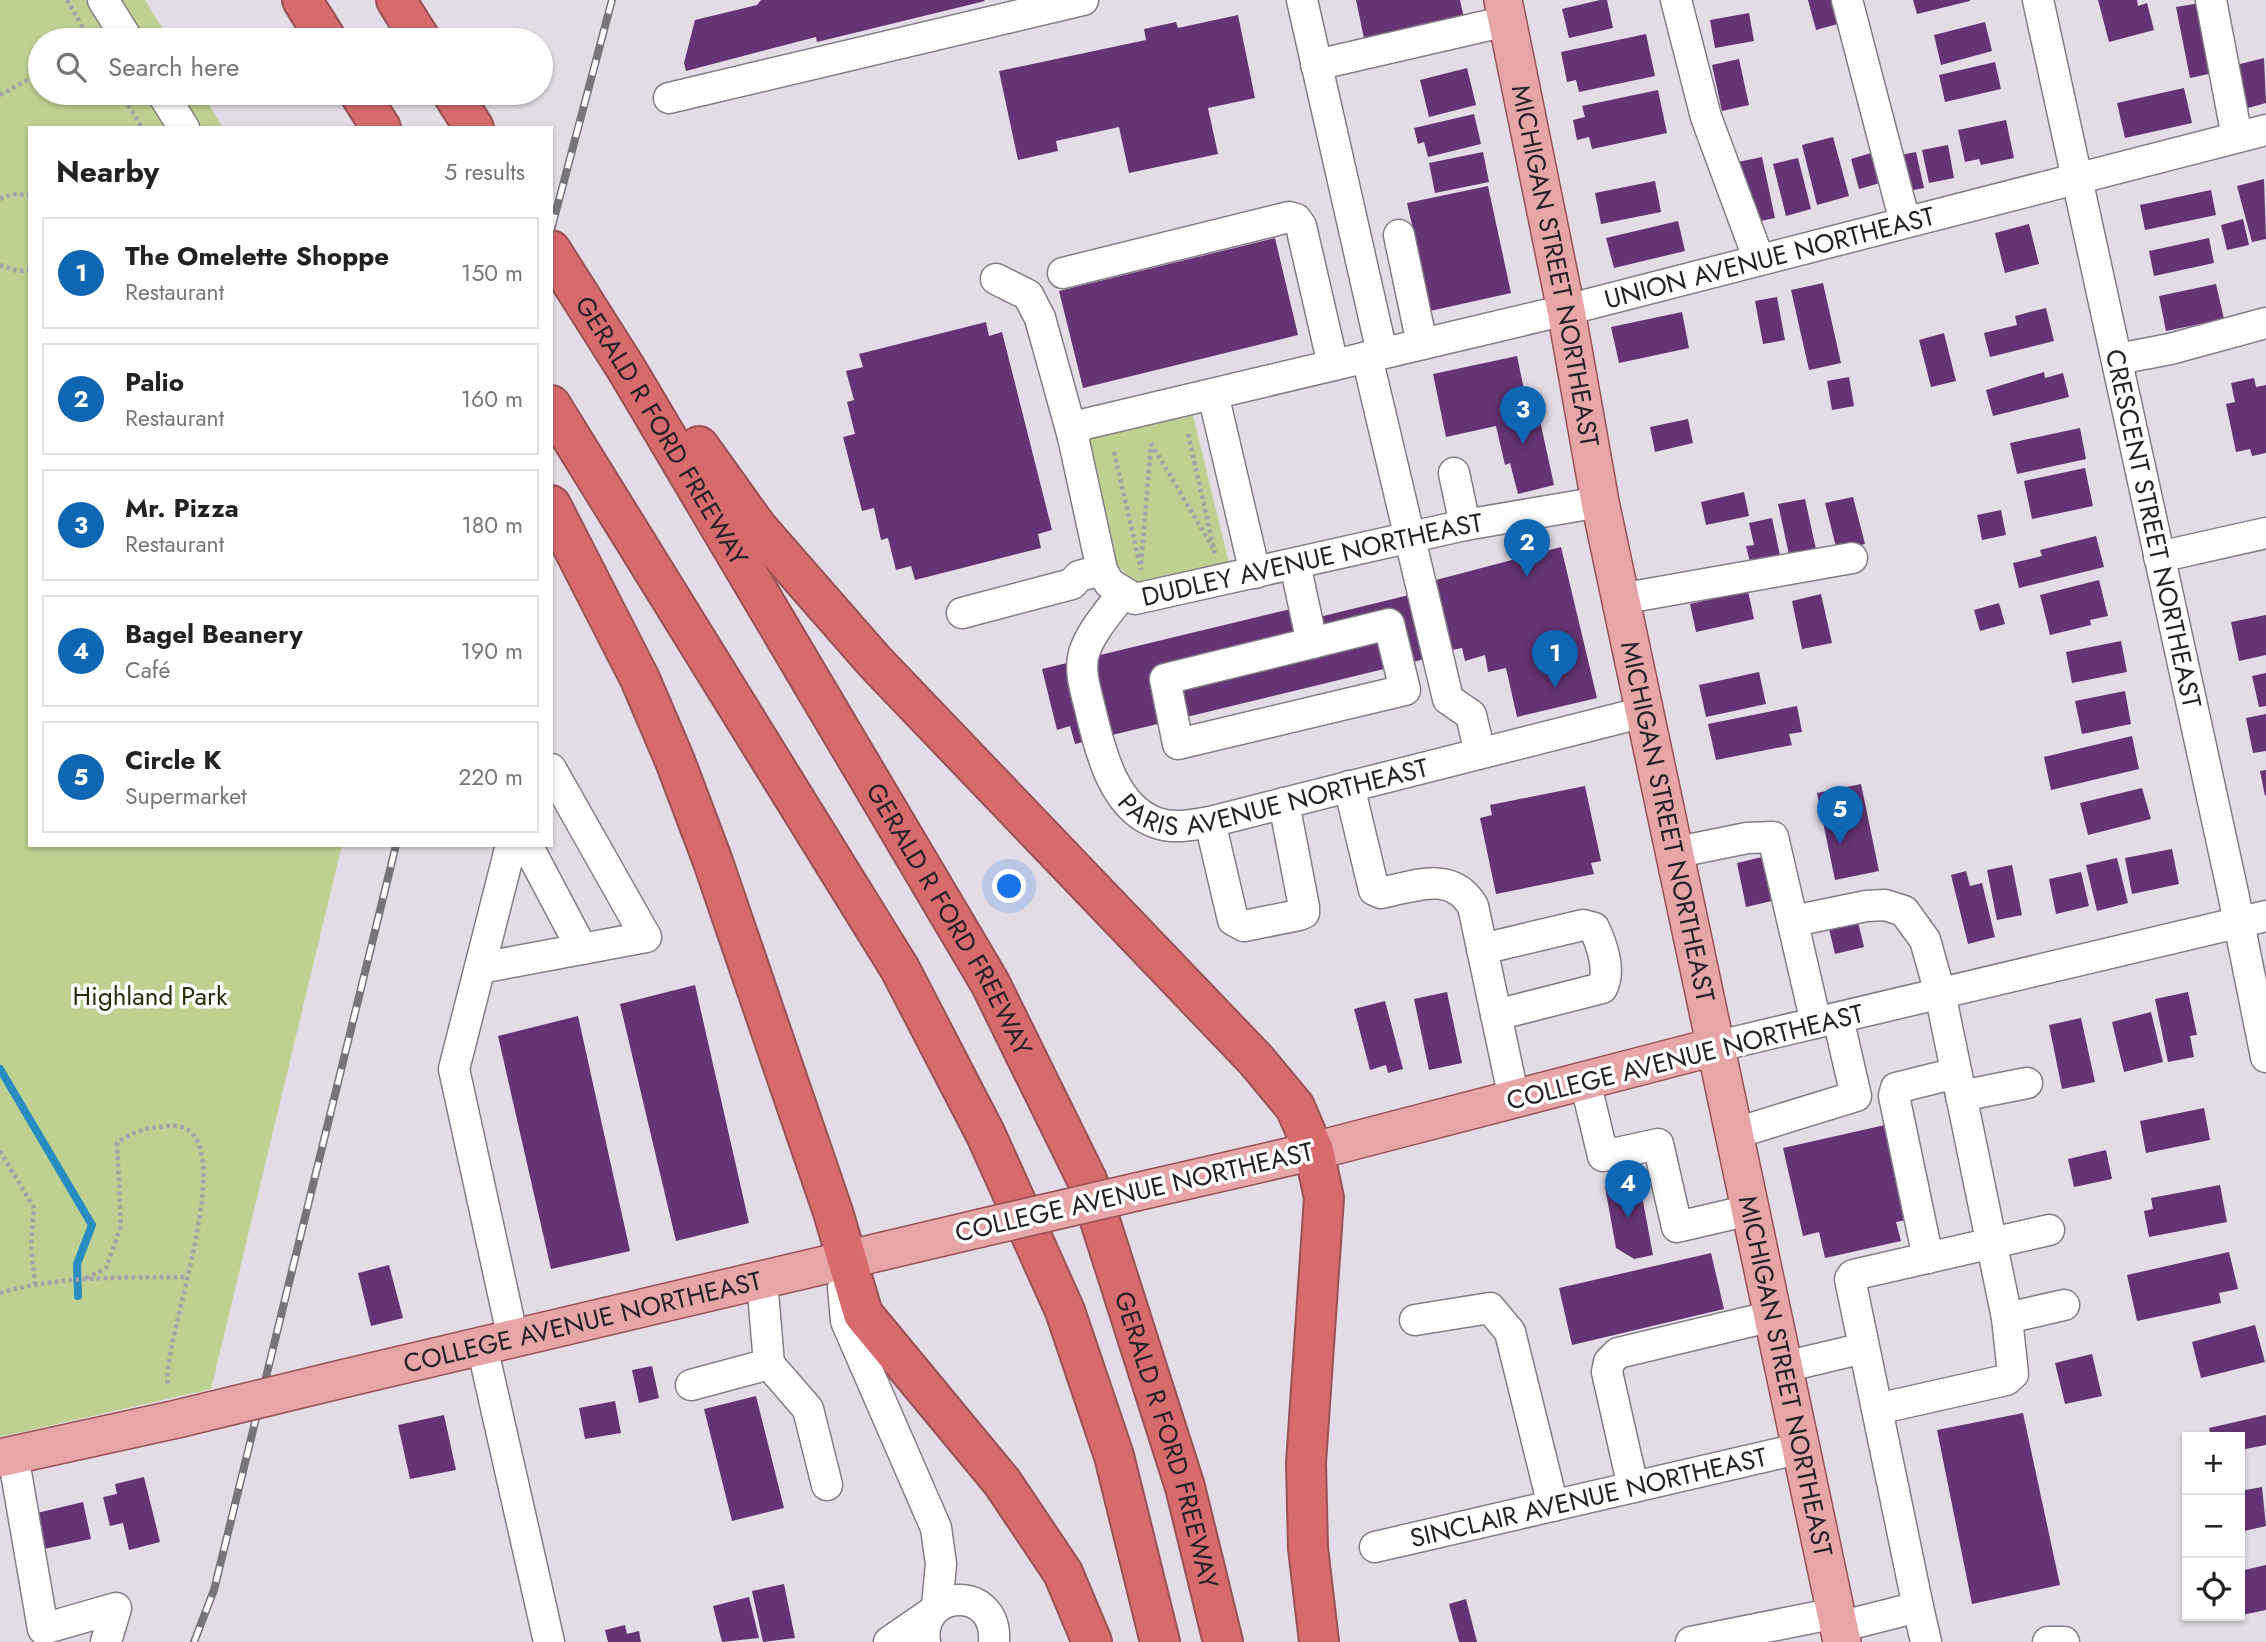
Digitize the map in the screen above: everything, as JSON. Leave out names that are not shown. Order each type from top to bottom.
[{"type":"highway","points":[[274,0],[291,28]]},
{"type":"highway","points":[[302,0],[320,28]]},
{"type":"highway","points":[[396,0],[414,28]]},
{"type":"highway","points":[[337,105],[349,126]]},
{"type":"highway","points":[[367,105],[380,126]]},
{"type":"highway","name":"GERALD R FORD FREEWAY","points":[[553,253],[627,370],[990,983],[1087,1180],[1185,1488],[1223,1642]]},
{"type":"highway","points":[[627,370],[667,398],[757,527],[876,662],[1256,1060],[1295,1107],[1314,1151],[1324,1198],[1306,1463],[1308,1548],[1320,1642]]},
{"type":"highway","name":"GERALD R FORD FREEWAY","points":[[553,408],[900,969],[986,1135],[1065,1311],[1114,1456],[1160,1642]]},
{"type":"highway","points":[[553,509],[640,679],[712,859],[833,1212],[863,1314],[1002,1482],[1063,1573],[1092,1642]]},
{"type":"main road","name":"MICHIGAN STREET NORTHEAST","points":[[1505,10],[1566,310],[1620,599],[1839,1627]]},
{"type":"main road","name":"COLLEGE AVENUE NORTHEAST","points":[[6,1456],[173,1402],[346,1378],[1314,1151],[1714,1047]]},
{"type":"street","points":[[103,0],[120,28]]},
{"type":"street","points":[[669,98],[1083,0]]},
{"type":"street","points":[[1302,0],[1411,537],[1448,699],[1471,715],[1480,753]]},
{"type":"street","points":[[1676,0],[1706,117],[1759,260]]},
{"type":"street","points":[[1847,0],[1905,222]]},
{"type":"street","name":"CRESCENT STREET NORTHEAST","points":[[2038,0],[2159,557],[2253,919],[2266,1057]]},
{"type":"street","points":[[2211,0],[2237,137]]},
{"type":"street","points":[[1316,65],[1505,10]]},
{"type":"street","points":[[170,105],[183,126]]},
{"type":"street","name":"UNION AVENUE NORTHEAST","points":[[1073,438],[1080,425],[1566,310],[2266,130]]},
{"type":"street","points":[[1063,273],[1289,217],[1296,219],[1301,226],[1334,365]]},
{"type":"street","points":[[1399,235],[1422,344]]},
{"type":"street","points":[[996,279],[1028,295],[1040,317],[1073,438],[1102,570]]},
{"type":"street","points":[[2118,359],[2170,349],[2266,323]]},
{"type":"street","points":[[1213,394],[1255,573]]},
{"type":"street","points":[[1454,473],[1465,525]]},
{"type":"street","name":"DUDLEY AVENUE NORTHEAST","points":[[962,613],[1072,584],[1079,576],[1102,570],[1110,583],[1122,594],[1135,599],[1465,525],[1600,502]]},
{"type":"street","points":[[2159,557],[2266,533]]},
{"type":"street","points":[[1620,599],[1853,558]]},
{"type":"street","points":[[1295,564],[1312,643]]},
{"type":"street","name":"PARIS AVENUE NORTHEAST","points":[[1122,594],[1083,654],[1082,674],[1101,756],[1118,789],[1135,811],[1156,823],[1180,827],[1210,822],[1644,712]]},
{"type":"street","points":[[1389,624],[1405,690],[1178,744],[1165,679],[1312,643],[1389,624]]},
{"type":"street","points":[[480,968],[646,937],[553,773]]},
{"type":"street","points":[[1349,786],[1374,890],[1381,893],[1436,882],[1452,885],[1473,906],[1514,1099]]},
{"type":"street","points":[[1210,822],[1233,920],[1244,926],[1299,915],[1304,913],[1304,907],[1284,803]]},
{"type":"street","points":[[1673,853],[1747,838],[1773,837],[1794,921],[1827,1021],[1856,1096],[1733,1134]]},
{"type":"street","points":[[510,847],[454,1069],[549,1642]]},
{"type":"street","points":[[528,847],[582,949]]},
{"type":"street","points":[[1794,921],[1866,906],[1885,905],[1904,911],[1925,940],[1940,993],[2007,1318],[2014,1364],[2013,1374],[2006,1380],[1877,1409]]},
{"type":"street","name":"COLLEGE AVENUE NORTHEAST","points":[[1714,1047],[2253,919]]},
{"type":"street","points":[[1482,948],[1583,925],[1594,928],[1604,957],[1606,980],[1602,988],[1496,1015]]},
{"type":"street","points":[[1584,1081],[1603,1156],[1658,1144],[1676,1227],[1750,1210]]},
{"type":"street","points":[[1928,1258],[1894,1096],[1896,1088],[2028,1083]]},
{"type":"street","points":[[1926,1642],[1850,1279],[1853,1275],[2049,1230]]},
{"type":"street","points":[[846,1260],[842,1295],[846,1321],[936,1528],[941,1564],[934,1610],[926,1623],[925,1642]]},
{"type":"street","points":[[762,1280],[769,1364],[808,1409],[827,1485]]},
{"type":"street","points":[[2007,1318],[2064,1305]]},
{"type":"street","points":[[1415,1320],[1490,1308],[1500,1317],[1510,1332],[1553,1506]]},
{"type":"street","points":[[1633,1487],[1606,1372],[1609,1362],[1618,1353],[1773,1316]]},
{"type":"street","points":[[1784,1367],[1864,1348]]},
{"type":"street","points":[[691,1385],[769,1364]]},
{"type":"street","name":"SINCLAIR AVENUE NORTHEAST","points":[[1375,1547],[1802,1448]]},
{"type":"street","points":[[6,1456],[43,1629],[116,1608],[106,1642]]},
{"type":"street","points":[[889,1642],[951,1600],[975,1602],[991,1619],[995,1642]]},
{"type":"street","points":[[1691,1642],[1839,1627],[1918,1607]]},
{"type":"street","points":[[2048,1642],[2064,1642]]},
{"type":"path","points":[[67,0],[83,28]]},
{"type":"path","points":[[0,95],[28,80]]},
{"type":"path","points":[[128,105],[141,126]]},
{"type":"path","points":[[1,196],[28,195]]},
{"type":"path","points":[[0,265],[17,271],[28,270]]},
{"type":"path","points":[[1175,437],[1188,434],[1216,554]]},
{"type":"path","points":[[1163,440],[1151,443],[1138,446],[1163,440]]},
{"type":"path","points":[[1151,443],[1216,554]]},
{"type":"path","points":[[1141,570],[1151,443]]},
{"type":"path","points":[[1126,449],[1114,452],[1141,570]]},
{"type":"path","points":[[1204,556],[1216,554]]},
{"type":"path","points":[[1141,570],[1153,567]]},
{"type":"path","points":[[86,1278],[106,1268],[121,1226],[117,1143],[132,1132],[172,1125],[187,1129],[200,1146],[203,1199],[188,1277],[168,1352],[165,1376],[173,1402]]},
{"type":"path","points":[[0,1151],[34,1208],[31,1246],[35,1284]]},
{"type":"path","points":[[0,1293],[35,1284],[86,1278],[188,1277]]},
{"type":"green space","name":"Highland Park","points":[[0,0],[145,0],[162,28],[28,28],[28,105],[209,105],[222,126],[28,126],[28,847],[342,847],[211,1389],[0,1437]]},
{"type":"green space","points":[[1192,411],[1230,567],[1140,586],[1116,565],[1085,436]]},
{"type":"building","points":[[761,0],[985,1],[817,42],[816,37],[686,71],[684,63],[695,20],[757,5]]},
{"type":"building","points":[[1356,0],[1460,0],[1465,23],[1365,43]]},
{"type":"building","points":[[1607,0],[1613,28],[1569,38],[1562,9]]},
{"type":"building","points":[[1808,0],[1832,0],[1838,24],[1816,30]]},
{"type":"building","points":[[1913,0],[1970,0],[1970,1],[1917,14]]},
{"type":"building","points":[[2098,0],[2137,0],[2138,6],[2147,3],[2154,30],[2109,42]]},
{"type":"building","points":[[2200,3],[2213,73],[2190,78],[2176,7]]},
{"type":"building","points":[[1749,13],[1754,41],[1715,48],[1710,20]]},
{"type":"building","points":[[1238,15],[1255,98],[1208,108],[1218,154],[1129,173],[1119,127],[1056,141],[1058,151],[1018,160],[999,71],[1146,40],[1144,29],[1176,22],[1178,28]]},
{"type":"building","points":[[1985,22],[1992,51],[1941,65],[1934,35]]},
{"type":"building","points":[[1646,34],[1655,76],[1579,92],[1576,80],[1567,82],[1561,52]]},
{"type":"building","points":[[2264,58],[2266,103],[2248,108],[2236,65]]},
{"type":"building","points":[[1739,59],[1749,105],[1722,111],[1712,65]]},
{"type":"building","points":[[1995,62],[2001,89],[1945,102],[1939,75]]},
{"type":"building","points":[[1467,68],[1476,105],[1429,117],[1420,80]]},
{"type":"building","points":[[2184,88],[2192,123],[2125,138],[2117,103]]},
{"type":"building","points":[[1658,90],[1667,133],[1592,149],[1589,137],[1577,140],[1573,120],[1585,117],[1582,106]]},
{"type":"building","points":[[1474,114],[1481,144],[1428,157],[1424,142],[1418,144],[1414,128]]},
{"type":"building","points":[[2006,120],[2014,158],[1981,165],[1979,159],[1965,162],[1958,130]]},
{"type":"building","points":[[1833,137],[1849,196],[1817,205],[1802,145]]},
{"type":"building","points":[[1948,145],[1954,178],[1929,183],[1922,150]]},
{"type":"building","points":[[1483,152],[1489,182],[1435,193],[1429,163]]},
{"type":"building","points":[[1916,152],[1924,188],[1902,192],[1895,156]]},
{"type":"building","points":[[1871,153],[1880,183],[1859,189],[1851,159]]},
{"type":"building","points":[[1762,157],[1775,218],[1746,224],[1733,163]]},
{"type":"building","points":[[1798,158],[1811,209],[1786,216],[1773,164]]},
{"type":"building","points":[[2264,179],[2266,239],[2252,242],[2237,186]]},
{"type":"building","points":[[1655,181],[1661,212],[1601,224],[1595,193]]},
{"type":"building","points":[[1488,186],[1511,293],[1421,313],[1412,271],[1422,269],[1407,203]]},
{"type":"building","points":[[2211,190],[2216,215],[2145,230],[2140,205]]},
{"type":"building","points":[[2243,219],[2249,245],[2227,250],[2221,225]]},
{"type":"building","points":[[1678,221],[1685,251],[1614,268],[1606,238]]},
{"type":"building","points":[[2029,224],[2039,264],[2005,273],[1995,233]]},
{"type":"building","points":[[1275,238],[1298,335],[1083,388],[1059,291]]},
{"type":"building","points":[[2209,238],[2214,263],[2154,276],[2149,251]]},
{"type":"building","points":[[1823,283],[1841,363],[1809,370],[1791,290]]},
{"type":"building","points":[[2216,284],[2224,319],[2166,331],[2159,296]]},
{"type":"building","points":[[1777,297],[1785,340],[1763,344],[1755,301]]},
{"type":"building","points":[[2046,308],[2054,341],[1990,357],[1984,333],[2017,325],[2015,316]]},
{"type":"building","points":[[1682,312],[1689,348],[1619,363],[1611,327]]},
{"type":"building","points":[[986,322],[989,336],[1002,332],[1052,530],[1038,534],[1041,548],[915,580],[911,566],[896,570],[888,538],[881,540],[874,508],[862,511],[843,437],[855,434],[847,402],[854,400],[846,371],[863,367],[859,354]]},
{"type":"building","points":[[1944,333],[1956,381],[1931,387],[1919,340]]},
{"type":"building","points":[[1517,356],[1530,418],[1539,416],[1554,485],[1518,494],[1510,463],[1505,465],[1496,426],[1446,437],[1433,374]]},
{"type":"building","points":[[2044,372],[2045,378],[2063,373],[2069,397],[1993,416],[1986,390]]},
{"type":"building","points":[[1849,377],[1854,406],[1832,410],[1827,381]]},
{"type":"building","points":[[2254,378],[2256,387],[2266,385],[2266,453],[2252,456],[2250,449],[2236,452],[2226,404],[2235,402],[2231,383]]},
{"type":"building","points":[[1688,419],[1693,443],[1655,452],[1650,427]]},
{"type":"building","points":[[2080,428],[2086,459],[2017,474],[2010,443]]},
{"type":"building","points":[[2085,468],[2093,506],[2032,519],[2024,481]]},
{"type":"building","points":[[1744,492],[1749,516],[1706,525],[1701,502]]},
{"type":"building","points":[[1853,497],[1865,544],[1837,551],[1825,503]]},
{"type":"building","points":[[1805,499],[1817,554],[1790,559],[1778,504]]},
{"type":"building","points":[[2001,510],[2006,535],[1982,540],[1977,515]]},
{"type":"building","points":[[1772,518],[1781,560],[1751,566],[1746,546],[1754,545],[1749,523]]},
{"type":"building","points":[[2096,536],[2104,567],[2019,588],[2013,563],[2042,556],[2040,550]]},
{"type":"building","points":[[1561,547],[1597,698],[1517,717],[1506,668],[1488,672],[1485,655],[1465,661],[1462,648],[1452,650],[1436,580]]},
{"type":"building","points":[[2099,580],[2108,616],[2090,620],[2091,625],[2050,635],[2040,595]]},
{"type":"building","points":[[1748,591],[1754,619],[1696,632],[1690,604]]},
{"type":"building","points":[[1821,594],[1832,643],[1802,649],[1792,601]]},
{"type":"building","points":[[1409,595],[1425,659],[1075,744],[1070,726],[1057,730],[1042,669],[1303,606],[1307,620]]},
{"type":"building","points":[[1999,603],[2005,624],[1980,631],[1974,610]]},
{"type":"building","points":[[2266,615],[2266,655],[2239,661],[2231,622]]},
{"type":"building","points":[[2121,641],[2127,672],[2072,683],[2066,652]]},
{"type":"building","points":[[1759,672],[1766,704],[1706,717],[1699,685]]},
{"type":"building","points":[[2266,673],[2266,706],[2259,707],[2252,676]]},
{"type":"building","points":[[2125,691],[2131,724],[2082,734],[2075,701]]},
{"type":"building","points":[[1797,706],[1802,732],[1789,734],[1792,745],[1716,760],[1708,724]]},
{"type":"building","points":[[2266,714],[2266,751],[2253,753],[2246,718]]},
{"type":"building","points":[[2132,736],[2139,769],[2051,790],[2044,757]]},
{"type":"building","points":[[2266,770],[2266,795],[2265,796],[2260,771]]},
{"type":"building","points":[[1861,784],[1879,871],[1835,880],[1817,793]]},
{"type":"building","points":[[1585,786],[1601,861],[1591,863],[1594,874],[1496,894],[1480,818],[1492,815],[1490,805]]},
{"type":"building","points":[[2142,788],[2151,819],[2088,835],[2080,803]]},
{"type":"building","points":[[2172,849],[2179,884],[2132,894],[2125,858]]},
{"type":"building","points":[[1766,856],[1776,900],[1746,907],[1737,863]]},
{"type":"building","points":[[2117,858],[2128,903],[2097,911],[2086,865]]},
{"type":"building","points":[[2012,865],[2022,915],[1997,920],[1987,870]]},
{"type":"building","points":[[1966,871],[1970,886],[1982,883],[1995,937],[1968,944],[1951,875]]},
{"type":"building","points":[[2081,872],[2089,906],[2056,914],[2049,879]]},
{"type":"building","points":[[1857,918],[1864,947],[1835,954],[1828,925]]},
{"type":"building","points":[[695,985],[749,1223],[676,1241],[620,1004]]},
{"type":"building","points":[[1447,992],[1462,1063],[1429,1070],[1414,999]]},
{"type":"building","points":[[2188,992],[2197,1035],[2190,1036],[2194,1057],[2168,1062],[2155,999]]},
{"type":"building","points":[[1385,1001],[1403,1069],[1388,1073],[1386,1065],[1370,1070],[1354,1009]]},
{"type":"building","points":[[2151,1012],[2163,1062],[2124,1072],[2112,1022]]},
{"type":"building","points":[[578,1016],[630,1251],[551,1269],[498,1036]]},
{"type":"building","points":[[2081,1018],[2095,1082],[2062,1089],[2049,1025]]},
{"type":"building","points":[[2204,1108],[2210,1140],[2146,1153],[2140,1121]]},
{"type":"building","points":[[1885,1125],[1907,1220],[1896,1222],[1901,1241],[1825,1258],[1819,1232],[1803,1236],[1783,1148]]},
{"type":"building","points":[[2106,1150],[2112,1179],[2074,1187],[2068,1159]]},
{"type":"building","points":[[1639,1180],[1653,1255],[1634,1259],[1616,1248],[1605,1187]]},
{"type":"building","points":[[2220,1185],[2227,1222],[2149,1237],[2144,1211],[2153,1209],[2151,1198]]},
{"type":"building","points":[[2229,1252],[2238,1289],[2219,1293],[2221,1303],[2137,1321],[2127,1275]]},
{"type":"building","points":[[1711,1253],[1724,1309],[1572,1345],[1559,1288]]},
{"type":"building","points":[[389,1265],[403,1318],[371,1326],[358,1273]]},
{"type":"building","points":[[2255,1325],[2265,1362],[2201,1378],[2192,1342]]},
{"type":"building","points":[[2092,1354],[2102,1396],[2065,1404],[2055,1363]]},
{"type":"building","points":[[652,1366],[659,1398],[639,1403],[632,1370]]},
{"type":"building","points":[[756,1396],[784,1508],[732,1521],[704,1409]]},
{"type":"building","points":[[615,1401],[621,1433],[585,1439],[579,1408]]},
{"type":"building","points":[[2023,1413],[2060,1585],[1972,1604],[1937,1430]]},
{"type":"building","points":[[444,1415],[456,1470],[410,1479],[398,1425]]},
{"type":"building","points":[[2266,1415],[2266,1445],[2245,1449],[2245,1432],[2210,1432],[2209,1428]]},
{"type":"building","points":[[144,1477],[160,1542],[129,1550],[123,1523],[110,1526],[103,1497],[117,1494],[115,1484]]},
{"type":"building","points":[[2262,1487],[2266,1526],[2245,1531],[2245,1490]]},
{"type":"building","points":[[83,1502],[91,1539],[44,1549],[37,1513]]},
{"type":"building","points":[[2266,1565],[2266,1610],[2245,1614],[2245,1570]]},
{"type":"building","points":[[784,1584],[795,1638],[763,1642],[752,1591]]},
{"type":"building","points":[[749,1597],[759,1638],[722,1642],[713,1606]]},
{"type":"building","points":[[1466,1599],[1477,1642],[1459,1642],[1449,1604]]},
{"type":"building","points":[[625,1625],[627,1634],[639,1631],[641,1642],[608,1642],[605,1630]]},
{"type":"waterway","points":[[0,1069],[92,1225],[77,1264],[78,1296]]},
{"type":"railway","points":[[553,222],[612,0]]},
{"type":"railway","points":[[194,1642],[214,1590],[396,847]]},
{"type":"place","name":"Mr. Pizza","points":[[1523,444]]},
{"type":"place","name":"Palio","points":[[1527,577]]},
{"type":"place","name":"The Omelette Shoppe","points":[[1555,688]]},
{"type":"place","name":"Circle K","points":[[1840,844]]},
{"type":"place","name":"Bagel Beanery","points":[[1628,1218]]}]
